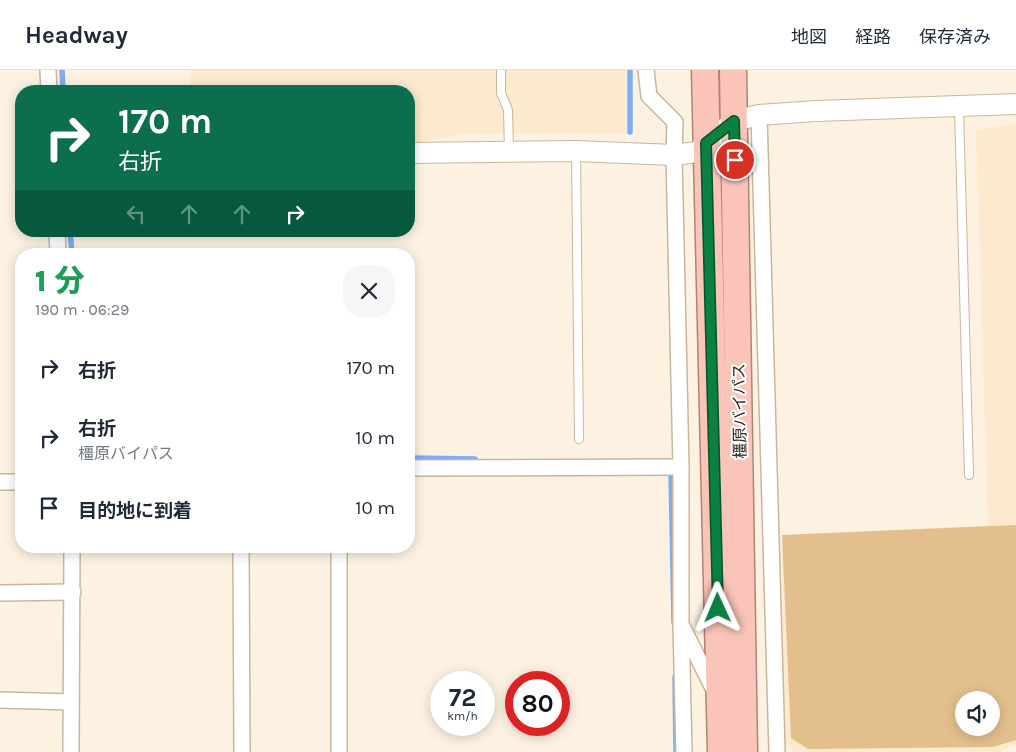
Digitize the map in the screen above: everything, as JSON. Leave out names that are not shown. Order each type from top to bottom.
[{"type":"highway","name":"橿原バイパス","points":[[705,70],[721,752]]},
{"type":"highway","name":"橿原バイパス","points":[[733,70],[746,118],[744,752]]},
{"type":"street","points":[[48,70],[49,85]]},
{"type":"street","points":[[646,70],[649,96],[676,122],[674,154],[681,467],[681,624],[684,752]]},
{"type":"street","points":[[415,153],[576,151],[674,154],[697,152],[706,143],[746,118],[1016,104]]},
{"type":"street","points":[[746,118],[778,752]]},
{"type":"street","points":[[415,468],[681,467]]},
{"type":"street","points":[[0,482],[15,482]]},
{"type":"street","points":[[71,752],[72,553]]},
{"type":"street","points":[[241,553],[242,752]]},
{"type":"street","points":[[339,553],[339,752]]},
{"type":"street","points":[[0,593],[73,592]]},
{"type":"street","points":[[681,624],[720,703]]},
{"type":"street","points":[[0,700],[71,702]]},
{"type":"lane","points":[[501,70],[501,93],[508,110],[509,152]]},
{"type":"lane","points":[[959,106],[969,476]]},
{"type":"lane","points":[[576,151],[579,439]]},
{"type":"shaded area","points":[[191,70],[625,70],[625,133],[465,134],[415,143],[415,85],[191,85]]},
{"type":"shaded area","points":[[1016,124],[1016,745],[1012,745],[1000,752],[795,752],[784,743],[782,535],[988,525],[976,130]]},
{"type":"shaded area","points":[[1016,525],[1016,740],[993,747],[808,749],[791,738],[782,535]]},
{"type":"waterway","points":[[62,70],[63,85]]},
{"type":"waterway","points":[[630,70],[630,132]]},
{"type":"waterway","points":[[71,237],[71,248]]},
{"type":"waterway","points":[[415,458],[475,459]]},
{"type":"waterway","points":[[671,472],[674,622]]},
{"type":"waterway","points":[[675,677],[676,752]]},
{"type":"route","points":[[718,608],[706,143],[734,121],[735,160]]}]
